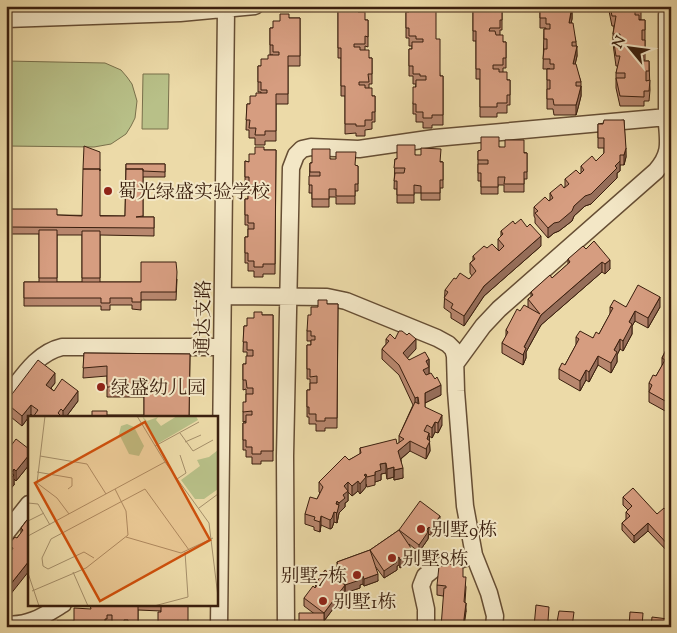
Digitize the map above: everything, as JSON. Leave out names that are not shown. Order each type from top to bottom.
[{"type":"street","points":[[6,19],[132,11],[226,10],[256,6]]},
{"type":"street","points":[[456,363],[499,309],[656,172],[663,163],[668,154],[670,144],[667,117],[667,15],[669,6]]},
{"type":"street","name":"通达支路","points":[[219,627],[218,561],[226,10]]},
{"type":"street","points":[[286,627],[285,456],[291,168],[296,156],[302,150],[312,147],[359,149],[435,138],[667,117]]},
{"type":"street","points":[[223,296],[327,297],[346,300],[448,344],[456,346],[474,338]]},
{"type":"street","points":[[448,344],[453,350],[456,363],[456,391],[465,506],[474,555],[495,616],[494,627]]},
{"type":"street","points":[[6,398],[32,365],[42,355],[52,349],[62,347],[222,347]]},
{"type":"street","points":[[6,533],[28,505]]},
{"type":"street","points":[[426,627],[426,609],[421,586],[425,576],[434,568],[474,555]]},
{"type":"street","points":[[483,627],[489,594]]},
{"type":"street","points":[[6,624],[23,625],[40,618],[60,606]]},
{"type":"green space","points":[[6,61],[105,63],[121,70],[132,84],[137,101],[135,118],[126,134],[111,144],[94,147],[6,146]]},
{"type":"green space","points":[[143,74],[169,74],[168,129],[142,129]]},
{"type":"building","points":[[350,6],[358,6],[358,12],[365,12],[365,20],[368,20],[368,37],[365,36],[365,44],[354,44],[354,47],[360,47],[360,50],[369,50],[369,58],[372,58],[372,74],[368,74],[369,82],[359,82],[359,85],[365,85],[365,88],[372,88],[372,96],[375,96],[375,112],[372,112],[372,120],[365,120],[365,126],[345,124],[345,86],[341,86],[341,48],[338,48],[338,9],[349,9]]},
{"type":"building","points":[[409,6],[436,6],[436,39],[440,39],[440,76],[443,76],[443,115],[432,115],[432,118],[423,118],[423,112],[416,112],[416,104],[413,104],[413,87],[416,87],[416,80],[426,80],[426,76],[413,74],[413,66],[409,66],[409,49],[412,49],[412,42],[423,42],[423,39],[409,36],[409,28],[406,28],[406,12],[409,12]]},
{"type":"building","points":[[473,6],[502,6],[500,28],[490,28],[489,31],[495,31],[496,35],[503,35],[503,42],[506,42],[506,58],[503,58],[503,65],[493,65],[493,69],[499,69],[499,72],[507,72],[507,80],[510,80],[510,95],[507,95],[507,103],[497,103],[497,107],[480,107],[480,69],[476,69],[476,31],[473,31]]},
{"type":"building","points":[[543,6],[572,6],[569,23],[573,23],[576,42],[572,42],[572,46],[577,46],[573,64],[576,64],[581,82],[576,82],[576,86],[581,86],[576,105],[554,105],[553,99],[547,99],[547,89],[550,89],[550,80],[547,80],[547,69],[554,69],[554,64],[550,64],[550,59],[543,59],[544,49],[547,49],[544,29],[550,29],[550,24],[546,24],[546,18],[540,18],[540,8],[543,8]]},
{"type":"building","points":[[610,6],[641,6],[641,10],[635,10],[635,15],[639,15],[639,20],[645,20],[642,40],[645,40],[645,50],[639,50],[639,55],[643,55],[643,61],[649,61],[646,81],[650,80],[649,91],[644,91],[644,97],[620,96],[616,78],[625,78],[625,73],[616,73],[620,56],[616,56],[613,37],[620,37],[620,34],[613,34],[616,16],[612,16]]},
{"type":"building","points":[[280,14],[289,14],[289,18],[300,18],[300,56],[288,56],[288,94],[276,94],[276,131],[265,131],[265,135],[255,135],[256,128],[249,128],[250,120],[246,120],[247,104],[250,104],[250,96],[256,96],[256,93],[267,93],[267,90],[261,90],[261,82],[258,82],[258,66],[261,66],[261,59],[268,59],[268,55],[279,55],[279,52],[273,52],[273,45],[270,45],[270,28],[273,28],[273,21],[280,21]]},
{"type":"building","points":[[604,120],[624,120],[626,148],[624,155],[620,155],[620,161],[615,166],[617,168],[591,194],[585,196],[574,206],[572,211],[548,228],[535,213],[538,211],[534,207],[545,197],[549,201],[553,198],[550,193],[561,184],[564,188],[569,184],[565,179],[576,170],[580,174],[584,170],[581,166],[592,156],[596,161],[604,153],[604,138],[598,138],[598,124],[603,124]]},
{"type":"building","points":[[481,137],[499,137],[499,147],[505,147],[505,140],[524,140],[524,153],[527,153],[527,172],[524,172],[524,184],[504,184],[505,177],[498,177],[498,187],[481,187],[481,173],[478,173],[478,164],[488,164],[488,160],[478,160],[478,151],[481,150]]},
{"type":"building","points":[[397,145],[415,145],[415,155],[421,155],[421,148],[441,149],[440,162],[443,162],[443,180],[440,180],[440,193],[421,193],[421,186],[414,185],[414,195],[397,195],[397,181],[394,181],[395,173],[404,173],[405,168],[394,168],[395,159],[397,159]]},
{"type":"building","points":[[84,146],[100,152],[100,169],[83,169]]},
{"type":"building","points":[[255,147],[264,147],[264,150],[276,150],[275,264],[263,264],[263,267],[254,267],[254,261],[248,261],[248,253],[245,253],[245,237],[248,237],[248,229],[254,229],[254,223],[248,223],[248,215],[245,215],[245,199],[248,199],[248,191],[255,191],[255,185],[249,185],[249,177],[245,177],[245,161],[249,162],[249,154],[255,154]]},
{"type":"building","points":[[312,149],[330,149],[330,159],[336,159],[336,152],[356,152],[355,165],[358,166],[358,184],[355,184],[355,196],[336,196],[336,189],[329,189],[329,199],[312,199],[312,185],[309,185],[309,176],[320,176],[320,172],[310,172]]},
{"type":"building","points":[[126,164],[165,164],[165,172],[126,169]]},
{"type":"building","points":[[83,169],[100,169],[100,216],[125,216],[126,169],[143,169],[143,216],[136,217],[154,217],[154,228],[10,227],[10,209],[57,209],[57,215],[82,216]]},
{"type":"building","points":[[521,219],[527,227],[530,224],[541,236],[484,286],[464,316],[451,308],[453,304],[444,298],[448,292],[445,290],[454,278],[456,279],[460,273],[469,279],[476,271],[470,263],[475,259],[473,256],[484,246],[487,248],[492,244],[499,251],[504,246],[498,239],[503,234],[501,231],[513,221],[515,224]]},
{"type":"building","points":[[39,230],[57,230],[57,278],[39,278]]},
{"type":"building","points":[[82,231],[100,231],[100,278],[82,278]]},
{"type":"building","points":[[594,241],[610,260],[605,264],[602,262],[541,315],[524,347],[526,348],[523,355],[502,343],[508,332],[506,330],[517,309],[520,311],[524,305],[540,314],[528,299],[533,295],[531,292],[550,275],[552,278],[570,262],[568,259],[583,246],[586,249]]},
{"type":"building","points":[[141,262],[176,262],[176,292],[141,292],[141,302],[132,302],[132,298],[110,298],[110,303],[101,303],[101,298],[24,298],[24,282],[141,282]]},
{"type":"building","points":[[638,285],[660,297],[648,318],[635,311],[629,322],[632,324],[623,341],[620,339],[614,350],[617,352],[611,363],[598,356],[589,372],[586,370],[580,381],[559,369],[562,363],[565,365],[579,339],[576,337],[580,331],[593,338],[596,332],[599,334],[613,308],[610,307],[614,300],[626,307]]},
{"type":"building","points":[[318,300],[327,300],[327,304],[338,304],[337,418],[325,418],[325,421],[316,421],[316,414],[309,414],[309,407],[307,407],[307,390],[310,390],[310,383],[317,383],[317,376],[310,377],[310,369],[307,369],[307,345],[311,345],[311,340],[315,340],[315,336],[311,336],[311,331],[307,331],[308,315],[311,315],[311,307],[318,307]]},
{"type":"building","points":[[254,312],[262,312],[262,315],[273,315],[273,451],[261,451],[261,454],[252,454],[252,447],[246,447],[246,440],[243,440],[243,423],[246,423],[246,415],[252,415],[252,411],[243,412],[243,402],[246,402],[246,394],[253,394],[253,388],[247,388],[246,380],[243,380],[243,364],[246,364],[246,356],[253,356],[253,350],[247,350],[247,342],[243,342],[244,326],[247,326],[247,318],[254,318]]},
{"type":"building","points":[[399,331],[407,335],[409,333],[416,339],[403,353],[409,360],[425,352],[429,359],[426,361],[429,367],[423,370],[426,375],[431,373],[435,379],[437,377],[441,385],[425,393],[425,407],[442,415],[438,423],[435,422],[432,428],[427,425],[424,431],[429,433],[427,439],[430,441],[426,449],[410,441],[398,451],[403,468],[394,470],[394,467],[387,469],[386,463],[380,464],[381,470],[375,472],[375,475],[367,477],[366,474],[364,475],[366,477],[360,484],[358,481],[352,486],[348,482],[344,486],[348,491],[343,495],[345,498],[339,503],[337,501],[336,504],[339,505],[337,513],[334,512],[330,520],[321,516],[320,522],[314,520],[315,517],[305,514],[310,497],[317,499],[323,487],[319,482],[345,456],[349,460],[361,453],[360,448],[396,439],[397,444],[404,439],[399,436],[415,402],[419,404],[418,397],[415,398],[399,365],[382,349],[389,341],[386,339],[390,334],[395,339]]},
{"type":"building","points":[[668,346],[671,348],[671,395],[667,402],[649,392],[652,385],[649,383],[653,375],[656,376],[665,360],[662,358]]},
{"type":"building","points":[[84,353],[190,354],[189,416],[92,416],[92,411],[107,411],[107,415],[144,415],[144,387],[107,387],[107,366],[83,368]]},
{"type":"building","points":[[38,360],[55,373],[46,385],[54,391],[62,379],[78,391],[63,411],[61,409],[58,413],[60,416],[34,416],[38,410],[31,405],[22,416],[6,402]]},
{"type":"building","points":[[16,439],[28,448],[28,456],[16,471],[14,469],[11,473],[14,475],[6,484],[6,450]]},
{"type":"building","points":[[633,488],[657,514],[664,508],[671,515],[671,548],[648,523],[634,536],[622,523],[630,516],[626,512],[632,506],[623,497]]},
{"type":"building","name":"别墅9栋","points":[[420,501],[440,516],[431,529],[429,527],[426,530],[428,532],[419,545],[399,530]]},
{"type":"building","points":[[27,520],[28,562],[6,590],[6,551],[10,553],[13,548],[8,545],[15,537],[17,538],[23,530],[21,528]]},
{"type":"building","name":"别墅8栋","points":[[399,530],[413,551],[400,560],[399,557],[395,560],[397,562],[384,571],[370,550]]},
{"type":"building","name":"别墅7栋","points":[[370,550],[378,574],[364,579],[363,576],[359,578],[360,580],[345,585],[337,562]]},
{"type":"building","points":[[443,564],[459,565],[463,568],[463,577],[466,577],[464,602],[466,603],[463,627],[441,627],[444,588],[446,586],[437,585],[439,566],[443,566]]},
{"type":"building","name":"别墅1栋","points":[[325,570],[345,585],[324,613],[304,598],[313,586],[315,588],[318,584],[316,583]]},
{"type":"building","points":[[536,605],[549,607],[548,621],[557,622],[559,611],[574,612],[572,627],[534,627]]},
{"type":"building","points":[[90,606],[138,606],[138,623],[128,623],[128,620],[124,620],[124,623],[112,623],[112,615],[107,615],[105,627],[40,627],[40,625],[57,625],[57,621],[74,621],[74,608],[91,609]]},
{"type":"building","points":[[161,606],[188,606],[188,627],[158,627],[158,612],[161,612]]},
{"type":"building","points":[[630,612],[643,613],[642,627],[629,627]]},
{"type":"building","points":[[299,613],[324,613],[324,627],[299,627]]},
{"type":"building","points":[[652,617],[668,619],[667,627],[651,627]]},
{"type":"place","name":"蜀光绿盛实验学校","points":[[108,191]]},
{"type":"place","name":"绿盛幼儿园","points":[[101,387]]},
{"type":"place","name":"别墅9栋","points":[[421,529]]},
{"type":"place","name":"别墅8栋","points":[[392,558]]},
{"type":"place","name":"别墅7栋","points":[[357,575]]},
{"type":"place","name":"别墅1栋","points":[[323,601]]}]
